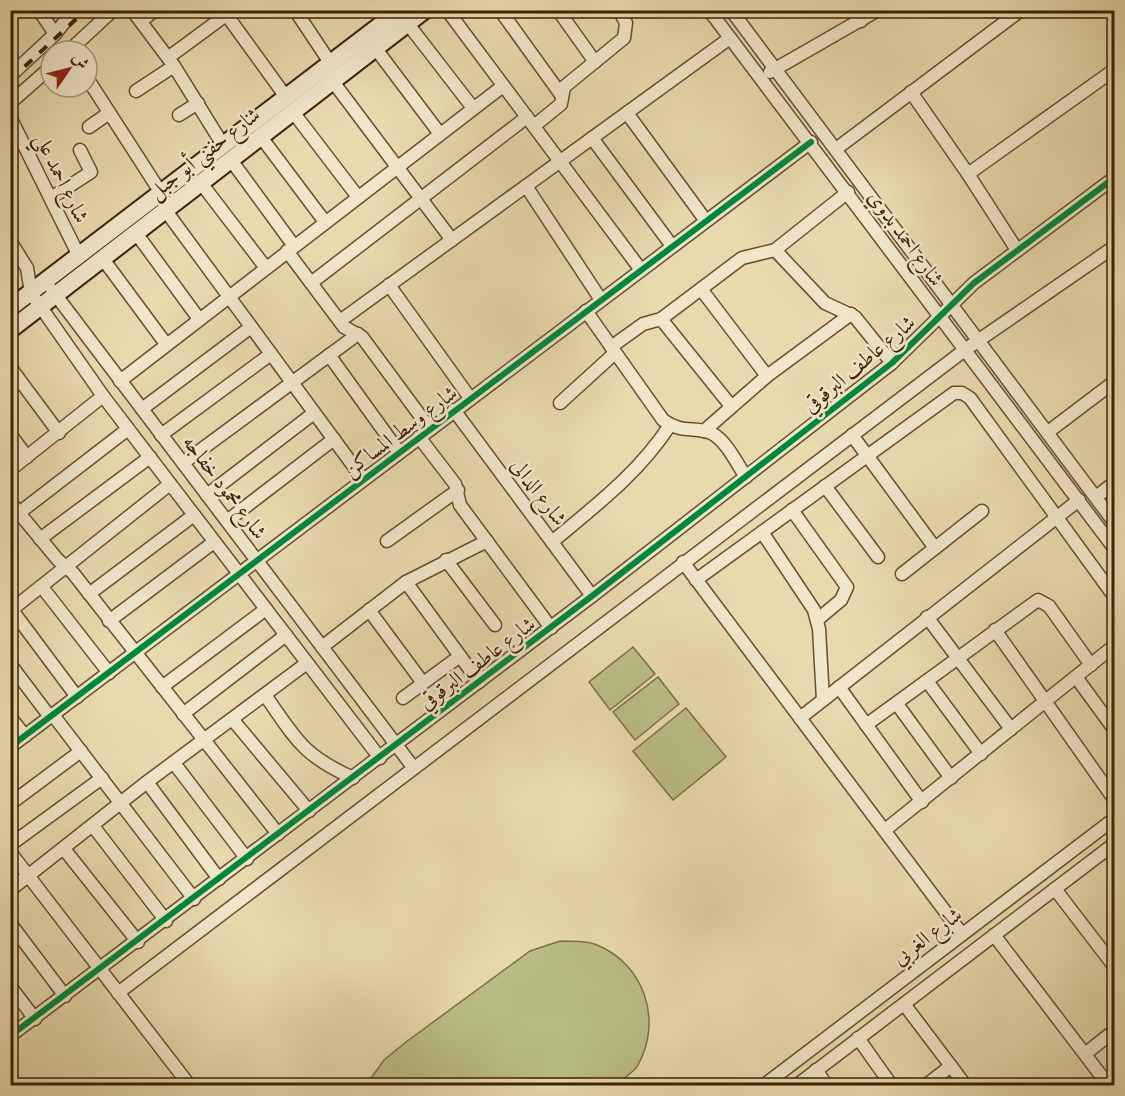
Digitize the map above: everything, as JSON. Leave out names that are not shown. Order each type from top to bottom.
[{"type":"street","points":[[39,10],[55,34]]},
{"type":"street","points":[[10,76],[55,34],[74,10]]},
{"type":"street","points":[[82,39],[113,10]]},
{"type":"street","points":[[132,10],[198,103],[227,153],[291,248],[311,283],[349,331],[357,334],[430,429]]},
{"type":"street","points":[[141,21],[155,10]]},
{"type":"street","points":[[295,10],[329,72],[452,240]]},
{"type":"street","name":"شارع حفني أبو جبل","points":[[10,330],[201,183],[227,153],[290,105],[394,16],[425,10]]},
{"type":"street","points":[[447,10],[641,270]]},
{"type":"street","points":[[500,10],[562,96]]},
{"type":"street","points":[[558,10],[595,62]]},
{"type":"street","points":[[311,283],[421,199],[530,122],[558,108],[564,87],[624,38],[626,23],[619,10]]},
{"type":"street","name":"شارع احمد بدوي","points":[[709,10],[811,142],[1114,548]]},
{"type":"street","name":"شارع احمد بدوي","points":[[731,10],[1114,522]]},
{"type":"street","points":[[853,10],[861,21]]},
{"type":"street","points":[[760,77],[878,10]]},
{"type":"street","points":[[836,149],[1022,10]]},
{"type":"street","points":[[136,91],[224,13],[358,197]]},
{"type":"street","points":[[394,16],[473,108]]},
{"type":"street","name":"شارع حفني أبو جبل","points":[[329,72],[376,49],[394,16]]},
{"type":"street","points":[[340,321],[730,38]]},
{"type":"street","points":[[376,49],[440,135]]},
{"type":"street","points":[[968,174],[1114,70]]},
{"type":"street","points":[[10,104],[39,78]]},
{"type":"street","points":[[120,381],[503,86]]},
{"type":"street","points":[[911,92],[1017,250]]},
{"type":"street","points":[[99,97],[161,193]]},
{"type":"street","points":[[179,115],[198,103]]},
{"type":"street","name":"شارع حفني أبو جبل","points":[[10,308],[161,193],[227,153],[261,137],[290,105]]},
{"type":"street","points":[[89,127],[109,113]]},
{"type":"street","points":[[627,113],[706,221]]},
{"type":"street","name":"شارع احمد علي","points":[[10,117],[79,256]]},
{"type":"street","points":[[261,137],[325,222]]},
{"type":"street","points":[[592,138],[672,246]]},
{"type":"street","name":"شارع وسط المساكن","points":[[10,747],[811,142]]},
{"type":"street","points":[[51,198],[90,172],[80,150]]},
{"type":"street","name":"شارع عاطف البرقوقي","points":[[10,1036],[166,921],[746,477],[892,363],[953,304],[1017,250],[1114,178]]},
{"type":"street","points":[[201,183],[266,268]]},
{"type":"street","points":[[526,186],[602,300]]},
{"type":"street","points":[[560,403],[613,350],[643,324],[661,319],[742,258],[775,250],[848,192]]},
{"type":"street","points":[[166,210],[363,479]]},
{"type":"street","points":[[136,233],[199,319]]},
{"type":"street","points":[[10,241],[27,268],[31,292]]},
{"type":"street","name":"شارع عاطف البرقوقي","points":[[118,993],[966,349],[1114,247]]},
{"type":"street","points":[[775,250],[825,303],[851,314],[892,363]]},
{"type":"street","points":[[103,259],[166,344]]},
{"type":"street","name":"شارع محمود خفاجه","points":[[27,268],[45,281],[413,767]]},
{"type":"street","points":[[389,285],[470,398]]},
{"type":"street","points":[[701,289],[767,376]]},
{"type":"street","name":"شارع محمود خفاجه","points":[[31,292],[128,429],[380,758]]},
{"type":"street","points":[[586,311],[656,413],[670,426],[689,431],[704,431],[717,437],[746,477]]},
{"type":"street","points":[[704,431],[767,376],[851,314]]},
{"type":"street","points":[[661,319],[731,406]]},
{"type":"street","points":[[142,409],[251,327]]},
{"type":"street","points":[[183,463],[357,334]]},
{"type":"street","points":[[161,435],[271,354]]},
{"type":"street","points":[[329,356],[399,452]]},
{"type":"street","points":[[10,368],[59,433]]},
{"type":"street","points":[[1048,432],[1114,382]]},
{"type":"street","points":[[696,580],[946,397],[954,393],[963,393],[970,398],[1114,596]]},
{"type":"street","points":[[10,470],[104,396]]},
{"type":"street","name":"شارع الدالى","points":[[454,410],[592,596]]},
{"type":"street","points":[[207,495],[314,413]]},
{"type":"street","points":[[552,542],[626,480],[658,445],[670,426]]},
{"type":"street","points":[[19,513],[128,429]]},
{"type":"street","points":[[10,434],[27,457]]},
{"type":"street","points":[[852,435],[936,548]]},
{"type":"street","points":[[419,437],[458,490],[460,505],[551,628]]},
{"type":"street","points":[[227,521],[334,439]]},
{"type":"street","points":[[40,539],[150,457]]},
{"type":"street","points":[[1096,497],[1114,483]]},
{"type":"street","points":[[77,697],[11,610],[170,484]]},
{"type":"street","points":[[825,486],[878,557]]},
{"type":"street","points":[[387,541],[458,490]]},
{"type":"street","points":[[800,717],[1079,500]]},
{"type":"street","points":[[10,502],[89,594],[278,834]]},
{"type":"street","points":[[792,510],[847,587],[841,600],[817,620]]},
{"type":"street","points":[[902,574],[982,512]]},
{"type":"street","points":[[89,594],[194,515]]},
{"type":"street","points":[[762,532],[810,601],[817,620],[823,700]]},
{"type":"street","points":[[322,647],[406,582],[487,541]]},
{"type":"street","points":[[109,621],[214,542]]},
{"type":"street","points":[[446,560],[495,625]]},
{"type":"street","points":[[683,562],[962,934]]},
{"type":"street","points":[[406,582],[479,682]]},
{"type":"street","points":[[42,587],[109,673]]},
{"type":"street","points":[[867,726],[1032,603],[1044,601],[1091,665]]},
{"type":"street","points":[[162,687],[266,609]]},
{"type":"street","points":[[369,610],[423,683]]},
{"type":"street","points":[[927,617],[1011,729]]},
{"type":"street","points":[[995,630],[1114,799]]},
{"type":"street","points":[[183,714],[285,635]]},
{"type":"street","points":[[885,831],[1091,665],[1112,652]]},
{"type":"street","points":[[402,698],[459,656]]},
{"type":"street","points":[[10,890],[147,782],[308,663]]},
{"type":"street","points":[[10,664],[81,751],[194,899]]},
{"type":"street","points":[[1076,677],[1114,729]]},
{"type":"street","points":[[927,681],[981,754]]},
{"type":"street","points":[[839,687],[922,802]]},
{"type":"street","points":[[265,695],[308,753],[329,767],[353,778]]},
{"type":"street","points":[[897,704],[951,778]]},
{"type":"street","points":[[10,717],[25,736]]},
{"type":"street","points":[[232,719],[309,811]]},
{"type":"street","points":[[10,804],[81,751]]},
{"type":"street","points":[[174,763],[247,859]]},
{"type":"street","points":[[10,845],[102,778]]},
{"type":"street","points":[[147,782],[219,879]]},
{"type":"street","name":"شارع الغربي","points":[[763,1086],[1114,819]]},
{"type":"street","points":[[93,826],[166,921]]},
{"type":"street","name":"شارع الغربي","points":[[796,1086],[1114,844]]},
{"type":"street","points":[[64,849],[138,942]]},
{"type":"street","points":[[10,852],[190,1086]]},
{"type":"street","points":[[1055,889],[1113,962]]},
{"type":"street","points":[[10,923],[65,996]]},
{"type":"street","points":[[994,935],[1109,1086]]},
{"type":"street","points":[[10,986],[35,1019]]},
{"type":"street","points":[[904,1004],[966,1086]]},
{"type":"street","points":[[1085,1054],[1114,1031]]},
{"type":"street","points":[[858,1038],[892,1086]]},
{"type":"street","points":[[925,1086],[951,1066]]},
{"type":"street","points":[[816,1070],[827,1086]]},
{"type":"green space","points":[[633,647],[655,674],[610,710],[589,682]]},
{"type":"green space","points":[[658,677],[679,704],[635,740],[613,712]]},
{"type":"green space","points":[[686,708],[726,757],[673,800],[633,751]]},
{"type":"green space","points":[[560,941],[593,943],[627,965],[637,979],[648,1012],[649,1030],[645,1048],[634,1071],[613,1085],[366,1085],[384,1060],[406,1042],[530,951]]},
{"type":"railway","points":[[10,80],[86,10]]},
{"type":"cycle path","points":[[10,747],[811,142]]},
{"type":"cycle path","points":[[10,1036],[592,596],[892,363],[974,283],[1114,178]]}]
